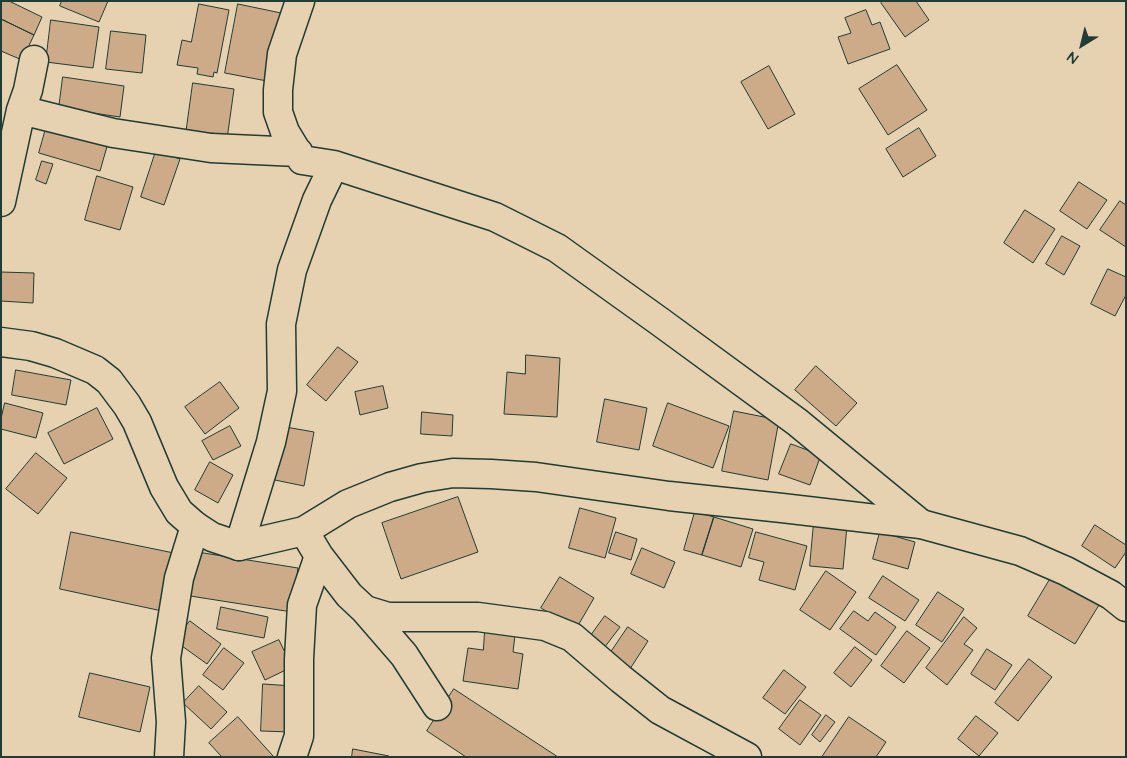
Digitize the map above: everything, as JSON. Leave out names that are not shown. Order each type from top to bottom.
[{"type":"street","points":[[300,1],[282,54],[278,90],[278,112],[285,132],[302,160],[334,165],[496,217],[557,248],[797,422],[921,524]]},
{"type":"street","points":[[1,202],[34,60]]},
{"type":"street","points":[[21,110],[112,133],[211,148],[298,152]]},
{"type":"street","points":[[240,546],[271,442],[282,391],[281,324],[292,270],[318,200],[334,165]]},
{"type":"street","points":[[1,342],[31,346],[55,353],[95,370],[109,381],[137,422],[164,487],[179,512],[212,537],[240,546],[304,531],[348,504],[390,487],[422,478],[453,473],[536,477],[669,496],[921,524],[1020,551],[1066,571],[1111,595],[1126,607]]},
{"type":"street","points":[[170,757],[171,722],[166,658],[179,578],[195,526]]},
{"type":"street","points":[[304,531],[349,595],[365,610],[404,655],[437,706]]},
{"type":"street","points":[[292,757],[300,736],[302,605],[320,556]]},
{"type":"street","points":[[365,610],[388,617],[478,617],[544,626],[572,637],[660,710],[747,757]]},
{"type":"building","points":[[1,1],[9,1],[42,17],[34,35],[1,19]]},
{"type":"building","points":[[62,1],[108,1],[99,22],[60,6]]},
{"type":"building","points":[[883,1],[916,1],[929,20],[905,37],[881,3]]},
{"type":"building","points":[[199,4],[229,10],[217,73],[214,72],[213,77],[197,74],[198,68],[177,65],[182,40],[191,42]]},
{"type":"building","points":[[238,4],[281,13],[267,81],[225,73]]},
{"type":"building","points":[[866,10],[872,25],[880,22],[890,49],[848,64],[838,37],[851,33],[845,18]]},
{"type":"building","points":[[1,19],[34,35],[22,60],[1,51]]},
{"type":"building","points":[[51,20],[99,27],[93,68],[46,62]]},
{"type":"building","points":[[111,31],[146,35],[142,73],[106,69]]},
{"type":"building","points":[[897,65],[927,110],[888,135],[859,89]]},
{"type":"building","points":[[769,66],[795,114],[768,129],[741,82]]},
{"type":"building","points":[[63,77],[124,86],[120,117],[59,108]]},
{"type":"building","points":[[193,83],[234,89],[227,139],[186,134]]},
{"type":"building","points":[[47,125],[108,143],[100,171],[39,153]]},
{"type":"building","points":[[919,128],[936,156],[903,177],[886,149]]},
{"type":"building","points":[[156,151],[180,159],[164,205],[141,197]]},
{"type":"building","points":[[42,161],[53,164],[46,184],[36,180]]},
{"type":"building","points":[[97,176],[133,187],[120,230],[85,220]]},
{"type":"building","points":[[1079,182],[1107,200],[1087,229],[1060,211]]},
{"type":"building","points":[[1120,201],[1126,205],[1126,247],[1100,230]]},
{"type":"building","points":[[1025,210],[1055,229],[1033,263],[1004,243]]},
{"type":"building","points":[[1062,236],[1080,246],[1064,275],[1046,264]]},
{"type":"building","points":[[1108,269],[1126,277],[1126,295],[1115,316],[1091,304]]},
{"type":"building","points":[[1,272],[34,273],[33,303],[1,301]]},
{"type":"building","points":[[338,347],[358,362],[326,401],[307,385]]},
{"type":"building","points":[[526,355],[560,358],[557,417],[504,414],[507,372],[525,374]]},
{"type":"building","points":[[816,366],[857,403],[836,426],[795,390]]},
{"type":"building","points":[[16,370],[71,380],[66,405],[12,395]]},
{"type":"building","points":[[220,382],[239,408],[205,434],[185,407]]},
{"type":"building","points":[[383,386],[388,408],[360,415],[355,392]]},
{"type":"building","points":[[605,399],[647,408],[639,450],[597,442]]},
{"type":"building","points":[[5,403],[43,413],[36,438],[1,429],[1,419]]},
{"type":"building","points":[[668,403],[729,426],[713,468],[653,446]]},
{"type":"building","points":[[97,408],[113,439],[64,464],[48,433]]},
{"type":"building","points":[[734,411],[779,420],[768,480],[722,471]]},
{"type":"building","points":[[422,412],[453,415],[452,436],[421,434]]},
{"type":"building","points":[[230,426],[241,446],[213,460],[202,441]]},
{"type":"building","points":[[280,426],[314,432],[304,486],[270,479]]},
{"type":"building","points":[[791,444],[821,455],[810,485],[779,474]]},
{"type":"building","points":[[36,453],[67,478],[38,514],[6,489]]},
{"type":"building","points":[[210,462],[233,475],[218,503],[195,490]]},
{"type":"building","points":[[458,497],[478,552],[401,579],[382,523]]},
{"type":"building","points":[[580,508],[616,518],[605,558],[569,548]]},
{"type":"building","points":[[695,512],[714,517],[702,555],[684,550]]},
{"type":"building","points":[[714,517],[753,529],[741,567],[702,555]]},
{"type":"building","points":[[814,523],[847,526],[843,569],[810,566]]},
{"type":"building","points":[[1095,525],[1126,545],[1126,552],[1115,568],[1082,546]]},
{"type":"building","points":[[71,532],[174,553],[162,611],[60,589]]},
{"type":"building","points":[[616,532],[637,539],[631,560],[609,553]]},
{"type":"building","points":[[756,532],[807,546],[795,590],[759,580],[764,562],[749,558]]},
{"type":"building","points":[[880,532],[915,542],[908,569],[873,559]]},
{"type":"building","points":[[642,548],[675,562],[664,588],[631,574]]},
{"type":"building","points":[[191,551],[298,568],[292,612],[184,595]]},
{"type":"building","points":[[826,571],[856,592],[830,630],[800,610]]},
{"type":"building","points":[[883,576],[919,600],[905,621],[869,598]]},
{"type":"building","points":[[1052,576],[1099,605],[1075,644],[1028,616]]},
{"type":"building","points":[[560,577],[594,598],[576,629],[541,608]]},
{"type":"building","points":[[938,592],[964,609],[942,642],[916,625]]},
{"type":"building","points":[[221,607],[268,617],[264,638],[217,629]]},
{"type":"building","points":[[854,611],[868,621],[875,612],[896,627],[876,655],[840,629]]},
{"type":"building","points":[[605,616],[620,627],[601,652],[587,641]]},
{"type":"building","points":[[964,617],[977,628],[964,644],[973,650],[947,685],[926,668]]},
{"type":"building","points":[[190,621],[221,644],[207,664],[175,641]]},
{"type":"building","points":[[628,627],[648,641],[628,672],[607,658]]},
{"type":"building","points":[[485,631],[515,635],[513,652],[523,654],[518,689],[463,681],[468,648],[483,650]]},
{"type":"building","points":[[907,631],[930,648],[904,683],[881,666]]},
{"type":"building","points":[[279,640],[292,667],[265,680],[252,652]]},
{"type":"building","points":[[855,647],[872,660],[851,687],[834,673]]},
{"type":"building","points":[[224,648],[244,663],[223,690],[203,675]]},
{"type":"building","points":[[987,649],[1012,665],[995,690],[971,674]]},
{"type":"building","points":[[1029,659],[1052,677],[1018,721],[995,703]]},
{"type":"building","points":[[784,670],[806,687],[785,714],[763,698]]},
{"type":"building","points":[[90,673],[150,687],[140,732],[79,717]]},
{"type":"building","points":[[263,684],[293,686],[291,732],[261,731]]},
{"type":"building","points":[[199,686],[227,712],[211,729],[183,703]]},
{"type":"building","points":[[454,689],[558,757],[466,757],[427,731]]},
{"type":"building","points":[[800,700],[821,715],[800,745],[779,729]]},
{"type":"building","points":[[826,715],[835,722],[820,742],[812,735]]},
{"type":"building","points":[[976,716],[998,733],[979,756],[958,739]]},
{"type":"building","points":[[238,717],[274,757],[222,757],[209,743]]},
{"type":"building","points":[[849,717],[886,742],[876,757],[822,757]]},
{"type":"building","points":[[353,749],[389,756],[389,757],[352,757]]}]
